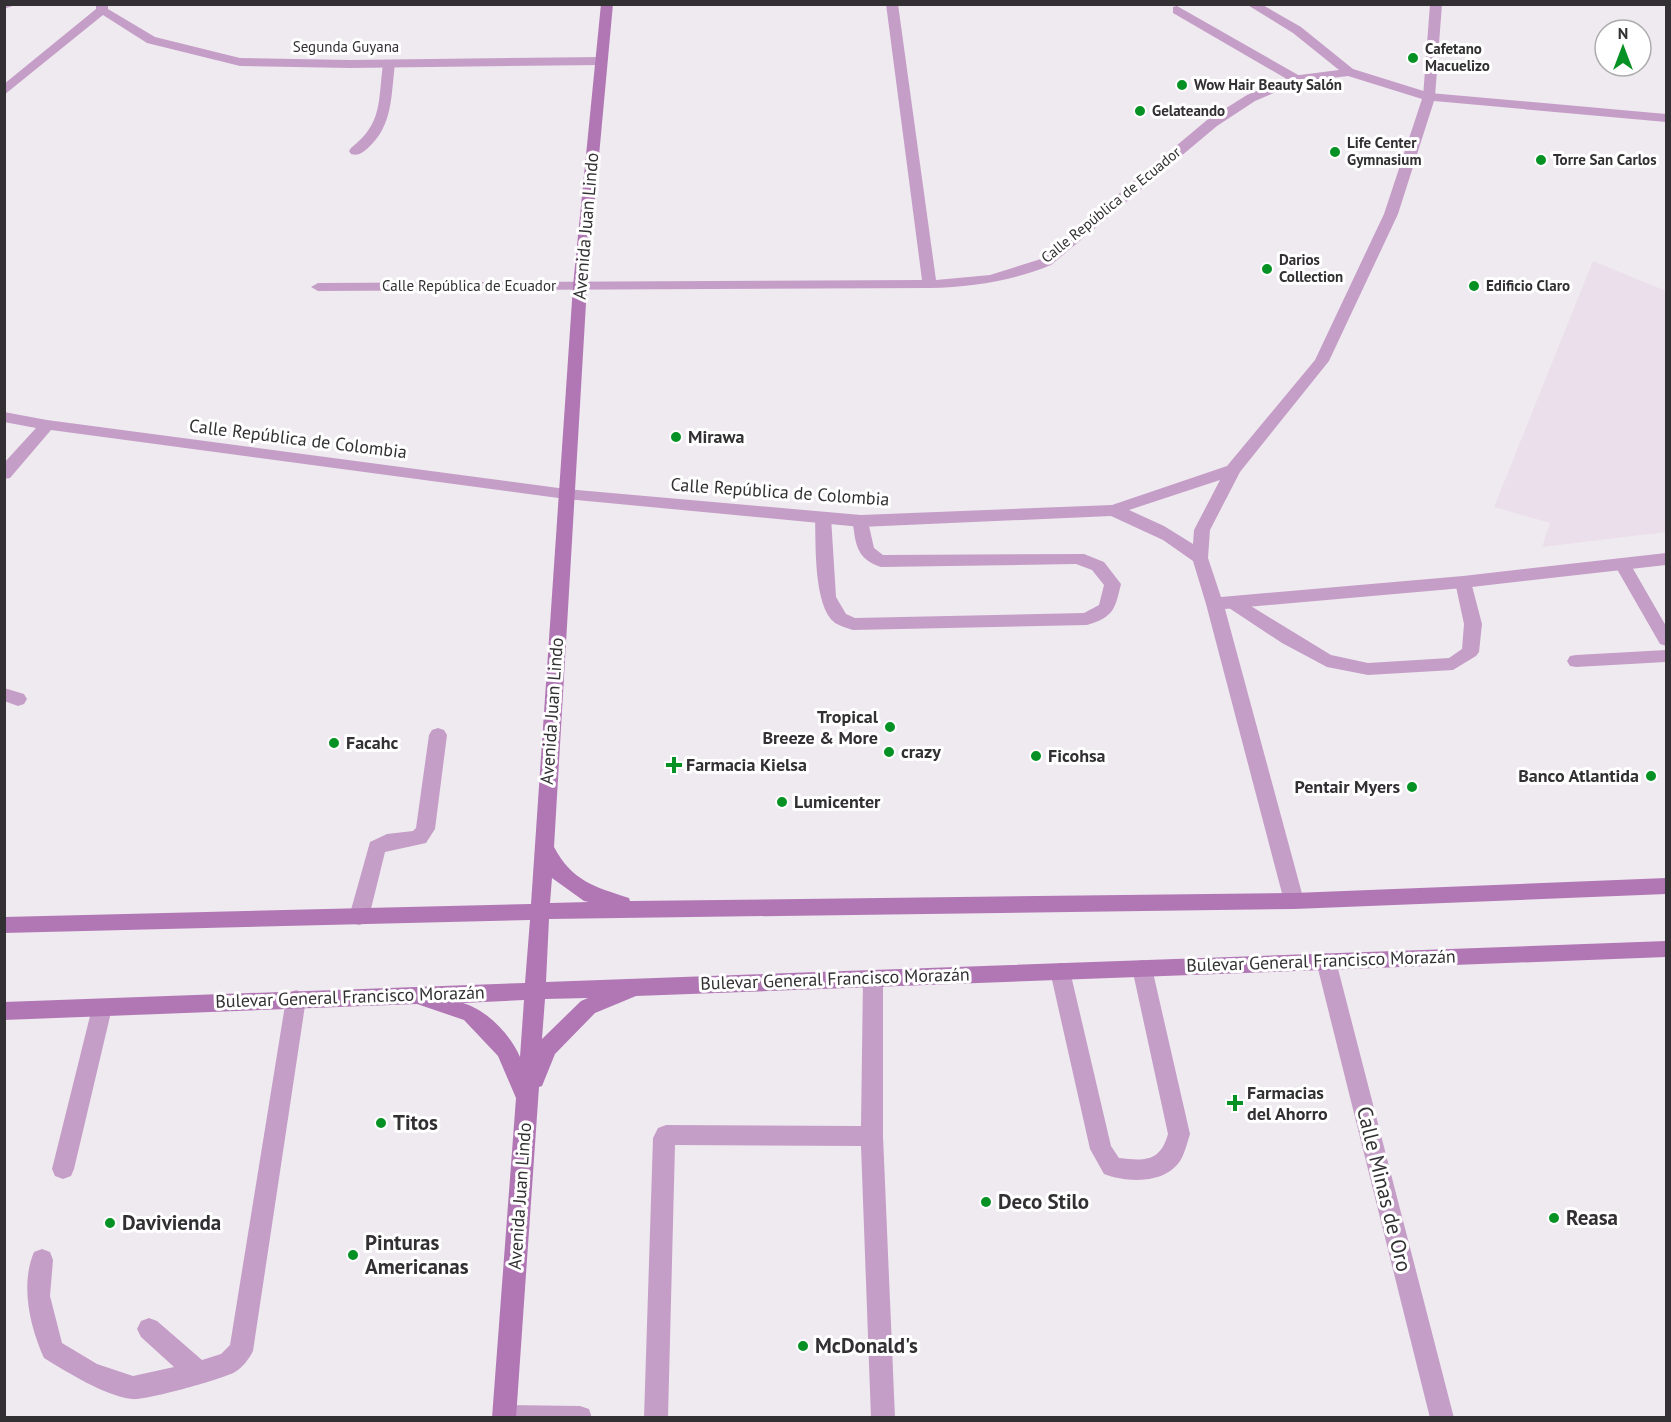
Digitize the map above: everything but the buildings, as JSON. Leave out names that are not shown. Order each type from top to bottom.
[{"type":"main road","name":"Avenida Juan Lindo","points":[[504,1417],[535,990],[580,286],[607,4]]},
{"type":"main road","points":[[544,846],[557,871],[591,895],[641,909]]},
{"type":"main road","points":[[4,925],[641,909],[1294,901],[1666,886]]},
{"type":"main road","name":"Bulevar General Francisco Morazán","points":[[4,1011],[1666,949]]},
{"type":"main road","points":[[527,1098],[547,1048],[588,1007],[640,986]]},
{"type":"main road","points":[[412,994],[471,1014],[506,1050],[527,1098]]},
{"type":"street","points":[[4,6],[12,4]]},
{"type":"street","points":[[892,4],[930,284]]},
{"type":"street","points":[[1252,4],[1297,30],[1349,72]]},
{"type":"street","points":[[1294,901],[1215,604],[1200,558],[1202,530],[1233,470],[1322,361],[1391,214],[1429,98],[1436,4]]},
{"type":"street","points":[[4,91],[102,7]]},
{"type":"street","name":"Segunda Guyana","points":[[102,7],[151,40],[240,62],[390,64],[601,61]]},
{"type":"street","points":[[1177,10],[1296,79]]},
{"type":"street","points":[[356,151],[379,129],[390,64]]},
{"type":"street","name":"Calle República de Ecuador","points":[[318,287],[977,283],[1018,274],[1046,262],[1212,123],[1251,98],[1296,79],[1349,72],[1429,98],[1666,118]]},
{"type":"street","name":"Calle República de Colombia","points":[[4,417],[46,426],[566,494],[861,521],[1113,510],[1233,470]]},
{"type":"street","points":[[4,474],[46,426]]},
{"type":"street","points":[[1113,510],[1178,539],[1200,558]]},
{"type":"street","points":[[823,517],[828,597],[840,618],[853,624],[1087,619],[1107,608],[1113,584],[1098,566],[1078,558],[881,561],[870,557],[865,552],[861,521]]},
{"type":"street","points":[[1215,604],[1463,582],[1666,560]]},
{"type":"street","points":[[1622,564],[1666,639]]},
{"type":"street","points":[[1235,604],[1288,639],[1327,661],[1368,669],[1453,664],[1470,652],[1473,624],[1463,582]]},
{"type":"street","points":[[1576,661],[1666,656]]},
{"type":"street","points":[[359,917],[377,847],[387,842],[419,838],[425,829],[438,735]]},
{"type":"street","name":"Calle Minas de Oro","points":[[1326,961],[1442,1418]]},
{"type":"street","points":[[1059,970],[1101,1149],[1112,1167],[1127,1169],[1155,1168],[1173,1153],[1179,1134],[1142,968]]},
{"type":"street","points":[[873,978],[872,1136],[883,1418]]},
{"type":"street","points":[[42,1260],[38,1296],[52,1350],[91,1373],[133,1388],[199,1373],[228,1363],[241,1351],[296,999]]},
{"type":"street","points":[[63,1169],[102,1008]]},
{"type":"street","points":[[656,1418],[664,1138],[666,1135],[872,1136]]},
{"type":"street","points":[[149,1329],[199,1373]]},
{"type":"street","points":[[504,1417],[580,1418]]},
{"type":"shaded area","points":[[1593,261],[1666,291],[1666,532],[1542,547],[1550,523],[1494,507]]},
{"type":"place","name":"Cafetano Macuelizo","points":[[1413,58]]},
{"type":"place","name":"Wow Hair Beauty Salón","points":[[1182,85]]},
{"type":"place","name":"Gelateando","points":[[1140,111]]},
{"type":"place","name":"Life Center Gymnasium","points":[[1335,152]]},
{"type":"place","name":"Torre San Carlos","points":[[1541,160]]},
{"type":"place","name":"Darios Collection","points":[[1267,269]]},
{"type":"place","name":"Edificio Claro","points":[[1474,286]]},
{"type":"place","name":"Mirawa","points":[[676,437]]},
{"type":"place","name":"Tropical Breeze & More","points":[[890,727]]},
{"type":"place","name":"Facahc","points":[[334,743]]},
{"type":"place","name":"crazy","points":[[889,752]]},
{"type":"place","name":"Ficohsa","points":[[1036,756]]},
{"type":"place","name":"Farmacia Kielsa","points":[[674,765]]},
{"type":"place","name":"Banco Atlantida","points":[[1651,776]]},
{"type":"place","name":"Pentair Myers","points":[[1412,787]]},
{"type":"place","name":"Lumicenter","points":[[782,802]]},
{"type":"place","name":"Farmacias del Ahorro","points":[[1235,1103]]},
{"type":"place","name":"Titos","points":[[381,1123]]},
{"type":"place","name":"Deco Stilo","points":[[986,1202]]},
{"type":"place","name":"Reasa","points":[[1554,1218]]},
{"type":"place","name":"Davivienda","points":[[110,1223]]},
{"type":"place","name":"Pinturas Americanas","points":[[353,1255]]},
{"type":"place","name":"McDonald's","points":[[803,1346]]}]
